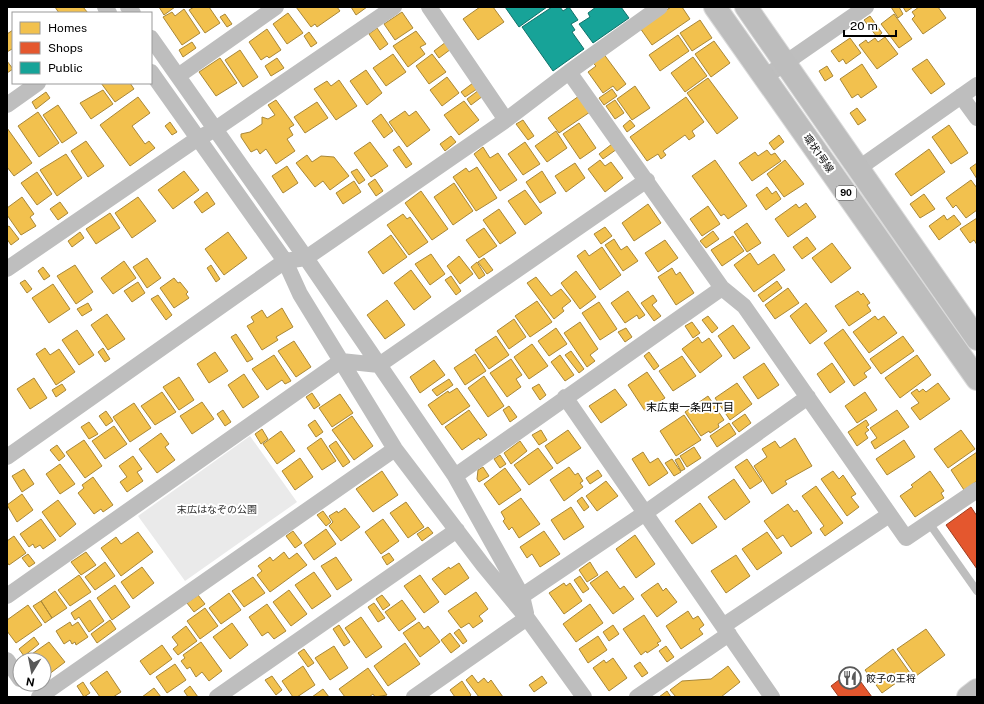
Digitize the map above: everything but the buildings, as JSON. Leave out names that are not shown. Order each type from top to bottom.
[{"type":"main road","name":"環状1号線","points":[[715,7],[977,379]]},
{"type":"main road","name":"90","points":[[746,7],[977,339]]},
{"type":"main road","points":[[893,259],[913,246]]},
{"type":"main road","points":[[968,697],[977,690]]},
{"type":"street","points":[[178,76],[276,7]]},
{"type":"street","points":[[7,270],[197,139],[214,130],[394,7]]},
{"type":"street","points":[[429,7],[506,120]]},
{"type":"street","points":[[7,456],[284,261],[306,258],[506,120],[569,72],[660,7]]},
{"type":"street","points":[[765,77],[866,7]]},
{"type":"street","points":[[152,39],[214,130],[306,258],[454,476],[522,596],[527,618]]},
{"type":"street","points":[[569,72],[647,180],[722,288],[744,306],[906,538],[977,490]]},
{"type":"street","points":[[152,73],[284,261],[300,294],[395,449],[482,565],[527,618],[584,697]]},
{"type":"street","points":[[7,105],[37,84]]},
{"type":"street","points":[[859,168],[977,85]]},
{"type":"street","points":[[961,96],[977,118]]},
{"type":"street","points":[[7,596],[341,361],[380,365],[647,180]]},
{"type":"street","points":[[454,476],[722,288]]},
{"type":"street","points":[[565,397],[772,697]]},
{"type":"street","points":[[522,596],[645,513],[808,397]]},
{"type":"street","points":[[39,697],[395,449]]},
{"type":"street","points":[[637,697],[726,630],[889,514]]},
{"type":"street","points":[[217,697],[457,530]]},
{"type":"street","points":[[414,697],[527,618]]},
{"type":"lane","points":[[929,523],[977,591]]},
{"type":"green space","name":"末広はなぞの公園","points":[[250,436],[297,502],[185,581],[138,516]]},
{"type":"place","name":"餃子の王将","points":[[850,678]]},
{"type":"district","name":"末広東一条四丁目","points":[[690,407]]}]
